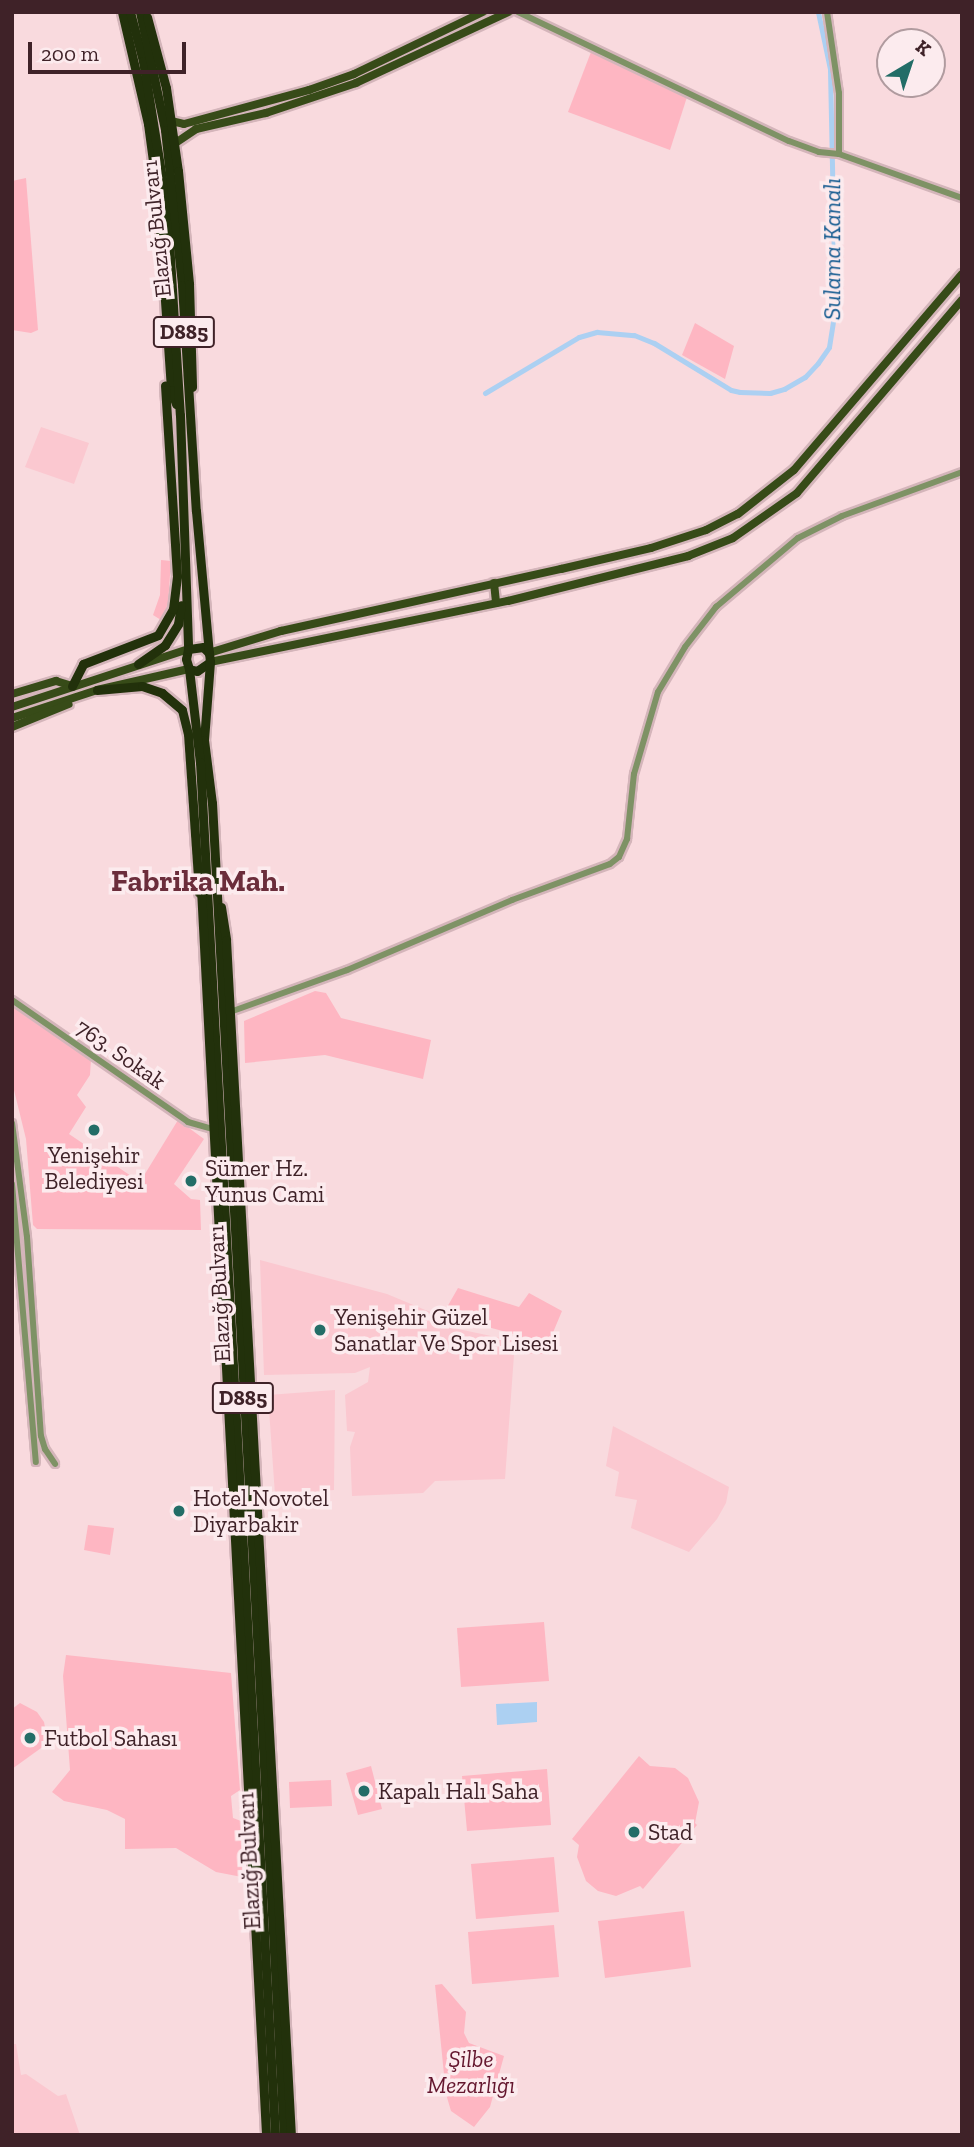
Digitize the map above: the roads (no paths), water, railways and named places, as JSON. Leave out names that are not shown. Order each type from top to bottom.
[{"type":"highway","points":[[122,12],[148,124],[158,198],[171,390],[180,415]]},
{"type":"highway","name":"Elazığ Bulvarı","points":[[130,12],[145,72],[167,210],[180,415],[188,649]]},
{"type":"highway","name":"Elazığ Bulvarı","points":[[140,12],[167,148],[182,285],[210,658],[204,740],[212,803],[284,2135]]},
{"type":"highway","points":[[146,12],[174,144],[194,373],[190,410]]},
{"type":"highway","points":[[72,686],[83,664],[158,635],[173,609],[177,576],[165,378],[169,360]]},
{"type":"highway","points":[[138,664],[165,645],[174,633],[185,583]]},
{"type":"highway","points":[[200,646],[210,658],[200,670],[189,668],[186,659],[188,649],[200,646]]},
{"type":"highway","name":"Elazığ Bulvarı","points":[[189,668],[189,694],[200,762],[275,2135]]},
{"type":"highway","points":[[189,694],[193,684],[200,682],[206,695]]},
{"type":"highway","points":[[96,690],[142,686],[162,693],[183,710],[188,734],[213,1129],[265,2135]]},
{"type":"highway","points":[[200,903],[203,842]]},
{"type":"highway","points":[[215,886],[226,940],[291,2135]]},
{"type":"highway","points":[[281,2088],[286,2051]]},
{"type":"main road","points":[[171,121],[184,124],[309,90],[354,74],[483,12]]},
{"type":"main road","points":[[174,144],[196,129],[266,113],[356,83],[508,12]]},
{"type":"main road","points":[[210,658],[281,631],[651,548],[706,530],[738,514],[794,470],[962,274]]},
{"type":"main road","points":[[210,658],[496,603],[688,556],[733,538],[764,519],[813,477],[962,300]]},
{"type":"main road","points":[[494,583],[496,603]]},
{"type":"main road","points":[[12,707],[188,649]]},
{"type":"main road","points":[[160,657],[171,663],[162,675]]},
{"type":"main road","points":[[12,718],[96,690],[189,668]]},
{"type":"main road","points":[[12,694],[56,681],[72,686]]},
{"type":"main road","points":[[12,727],[96,690]]},
{"type":"street","points":[[518,12],[789,141],[825,153],[837,154],[962,198]]},
{"type":"street","points":[[827,12],[839,93],[837,154]]},
{"type":"street","points":[[230,1012],[347,970],[512,900],[610,864],[619,857],[628,839],[634,774],[658,692],[685,647],[716,607],[798,538],[867,506],[962,472]]},
{"type":"street","name":"763. Sokak","points":[[12,1000],[188,1122],[213,1129]]},
{"type":"street","points":[[12,1123],[27,1237],[41,1436],[44,1449],[55,1464]]},
{"type":"street","points":[[12,1184],[36,1462]]},
{"type":"water","points":[[537,1702],[537,1722],[497,1725],[496,1704]]},
{"type":"waterway","name":"Sulama Kanalı","points":[[485,393],[579,337],[597,332],[634,335],[654,343],[731,390],[740,392],[770,393],[784,389],[805,377],[818,363],[829,347],[835,309],[830,69],[818,12]]},
{"type":"place","name":"Yenişehir Belediyesi","points":[[94,1130]]},
{"type":"place","name":"Sümer Hz. Yunus Cami","points":[[191,1181]]},
{"type":"place","name":"Yenişehir Güzel Sanatlar Ve Spor Lisesi","points":[[320,1330]]},
{"type":"place","name":"Hotel Novotel Diyarbakir","points":[[179,1511]]},
{"type":"place","name":"Futbol Sahası","points":[[30,1738]]},
{"type":"place","name":"Kapalı Halı Saha","points":[[364,1791]]},
{"type":"place","name":"Stad","points":[[634,1832]]},
{"type":"district","name":"Fabrika Mah.","points":[[198,881]]},
{"type":"park label","name":"Şilbe Mezarlığı","points":[[471,2072]]}]
